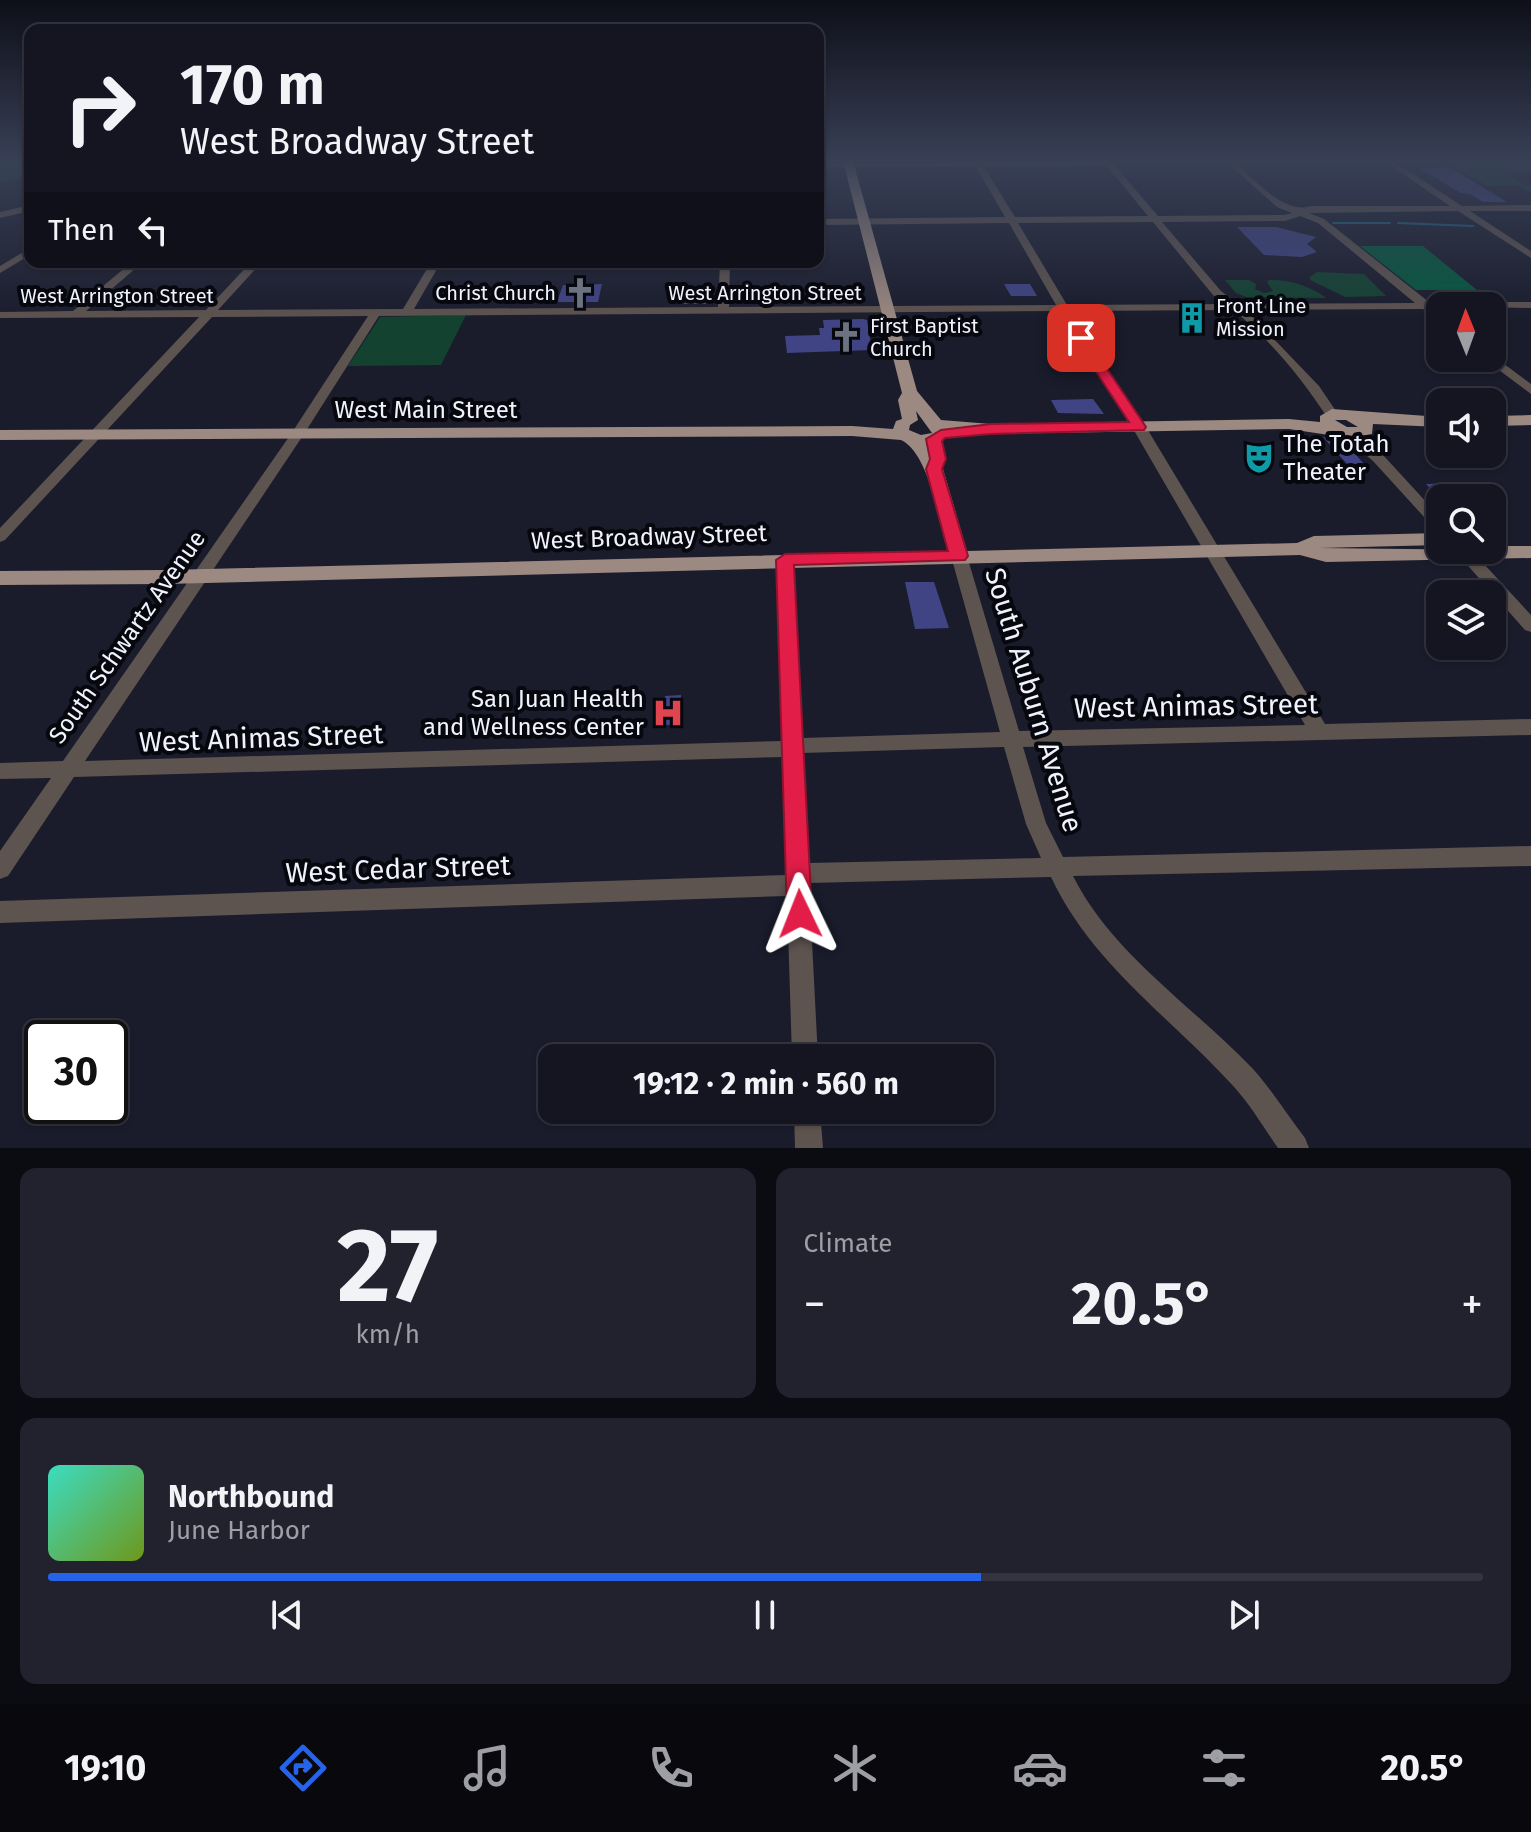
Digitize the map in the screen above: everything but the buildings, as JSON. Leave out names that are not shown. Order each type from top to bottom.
[{"type":"main road","points":[[861,215],[910,393],[919,401],[935,430],[1426,422]]},
{"type":"main road","points":[[907,430],[906,400],[910,393]]},
{"type":"main road","points":[[1506,421],[1531,420]]},
{"type":"main road","name":"South Auburn Avenue","points":[[907,430],[921,448],[924,459],[934,469],[959,556]]},
{"type":"main road","name":"West Main Street","points":[[0,435],[935,430]]},
{"type":"main road","name":"South Auburn Avenue","points":[[934,469],[938,459],[935,430]]},
{"type":"main road","points":[[1506,539],[1531,538]]},
{"type":"main road","name":"West Broadway Street","points":[[1300,549],[1314,542],[1426,539]]},
{"type":"main road","name":"West Broadway Street","points":[[0,578],[200,576],[1300,549],[1326,556],[1426,552]]},
{"type":"main road","name":"West Broadway Street","points":[[1506,552],[1531,552]]},
{"type":"street","points":[[1009,215],[1319,731]]},
{"type":"street","points":[[1152,215],[1217,293],[1251,319],[1426,511]]},
{"type":"street","points":[[824,222],[1285,218],[1296,215]]},
{"type":"street","points":[[1305,215],[1321,221],[1425,306]]},
{"type":"street","points":[[1469,215],[1531,255]]},
{"type":"street","points":[[0,270],[24,255]]},
{"type":"street","points":[[76,314],[131,268]]},
{"type":"street","points":[[0,537],[251,268]]},
{"type":"street","points":[[406,313],[432,268]]},
{"type":"street","points":[[723,311],[725,268]]},
{"type":"street","name":"West Arrington Street","points":[[0,315],[1531,305]]},
{"type":"street","name":"South Schwartz Avenue","points":[[0,869],[297,434],[375,313]]},
{"type":"street","points":[[1506,370],[1531,390]]},
{"type":"street","name":"South Auburn Avenue","points":[[959,556],[1036,824],[1072,898],[1118,958],[1245,1080],[1295,1148]]},
{"type":"street","points":[[785,560],[804,1044]]},
{"type":"street","points":[[1475,564],[1531,626]]},
{"type":"street","name":"West Animas Street","points":[[0,771],[774,751],[809,744],[1010,738],[1531,727]]},
{"type":"street","name":"West Cedar Street","points":[[0,912],[1055,867],[1531,856]]},
{"type":"street","points":[[808,1124],[809,1148]]},
{"type":"green space","points":[[1360,246],[1423,246],[1477,290],[1416,290]]},
{"type":"green space","points":[[1317,272],[1364,274],[1386,296],[1345,297],[1310,280]]},
{"type":"green space","points":[[1225,280],[1249,280],[1256,284],[1255,289],[1264,293],[1273,291],[1267,282],[1269,280],[1284,281],[1299,284],[1326,298],[1246,297],[1236,293]]},
{"type":"green space","points":[[466,315],[441,365],[348,366],[380,317]]},
{"type":"waterway","points":[[1333,223],[1390,223]]},
{"type":"waterway","points":[[1398,223],[1473,226]]},
{"type":"place","name":"Christ Church","points":[[580,293]]},
{"type":"place","name":"Front Line Mission","points":[[1192,318]]},
{"type":"place","name":"First Baptist Church","points":[[846,337]]},
{"type":"place","name":"The Totah Theater","points":[[1259,458]]},
{"type":"place","name":"San Juan Health and Wellness Center","points":[[668,713]]},
{"type":"route","points":[[800,914],[785,560],[959,556],[934,469],[938,459],[933,444],[941,434],[991,429],[1139,427],[1081,338]]}]
